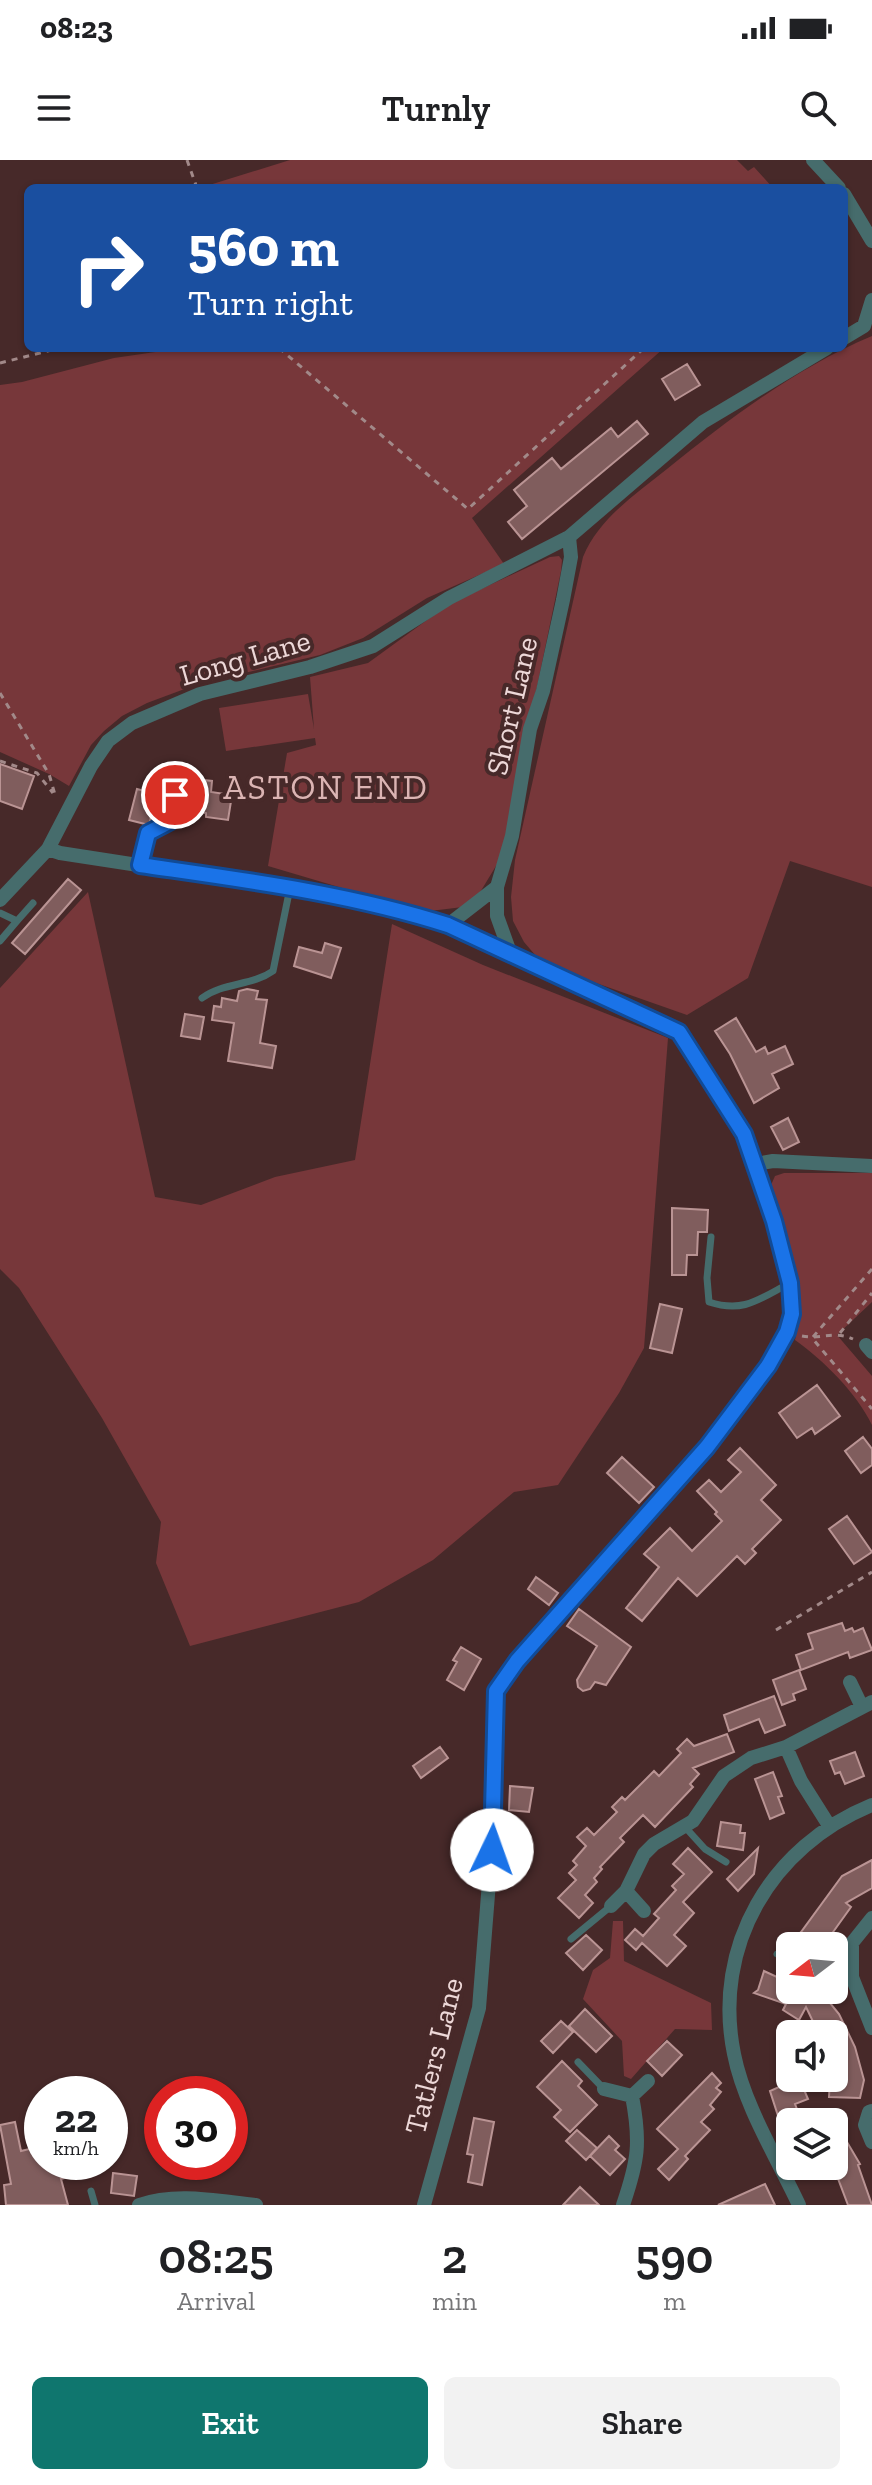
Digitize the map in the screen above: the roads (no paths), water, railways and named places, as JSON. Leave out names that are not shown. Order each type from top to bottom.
[{"type":"street","points":[[813,160],[835,184]]},
{"type":"street","points":[[848,201],[872,241]]},
{"type":"street","points":[[848,336],[868,326],[872,300]]},
{"type":"street","name":"Long Lane","points":[[0,900],[48,849],[91,766],[108,741],[132,723],[200,694],[310,667],[373,646],[449,598],[569,537],[703,422],[820,352]]},
{"type":"street","name":"Short Lane","points":[[511,955],[497,916],[497,887],[512,836],[530,729],[543,691],[563,600],[571,557],[569,537]]},
{"type":"street","name":"Tatlers Lane","points":[[48,849],[387,907],[448,925],[679,1032],[744,1134],[756,1164],[790,1283],[792,1314],[787,1332],[768,1366],[707,1447],[517,1661],[496,1691],[493,1743],[496,1794],[479,2008],[424,2205]]},
{"type":"street","points":[[448,925],[497,887]]},
{"type":"street","points":[[756,1164],[773,1161],[872,1166]]},
{"type":"street","points":[[611,1906],[626,1891],[649,1848],[693,1821],[724,1776],[751,1758],[786,1747],[867,1704],[850,1682]]},
{"type":"street","points":[[786,1747],[801,1781],[830,1827]]},
{"type":"street","points":[[799,2205],[737,2067],[731,2033],[730,1985],[743,1929],[761,1894],[786,1863],[830,1827],[872,1805]]},
{"type":"street","points":[[626,1891],[644,1911]]},
{"type":"street","points":[[872,1918],[852,1943],[852,1977],[872,2028]]},
{"type":"street","points":[[632,2096],[648,2081]]},
{"type":"street","points":[[604,2089],[632,2096]]},
{"type":"street","points":[[623,2205],[634,2176],[638,2152],[632,2096]]},
{"type":"street","points":[[872,2111],[865,2125],[872,2142]]},
{"type":"street","points":[[139,2205],[154,2200],[189,2198],[256,2205]]},
{"type":"lane","points":[[140,865],[148,833],[169,822],[175,795]]},
{"type":"lane","points":[[202,998],[212,991],[261,980],[273,971],[290,888]]},
{"type":"lane","points":[[0,941],[33,903]]},
{"type":"lane","points":[[0,913],[17,921]]},
{"type":"lane","points":[[711,1237],[707,1278],[709,1302],[727,1307],[748,1305],[790,1283]]},
{"type":"lane","points":[[685,1827],[705,1849],[726,1862]]},
{"type":"lane","points":[[571,1939],[611,1906]]},
{"type":"lane","points":[[848,1976],[852,1977]]},
{"type":"lane","points":[[578,2062],[604,2089]]},
{"type":"lane","points":[[91,2191],[95,2205]]},
{"type":"district","name":"ASTON END","points":[[326,787]]}]
